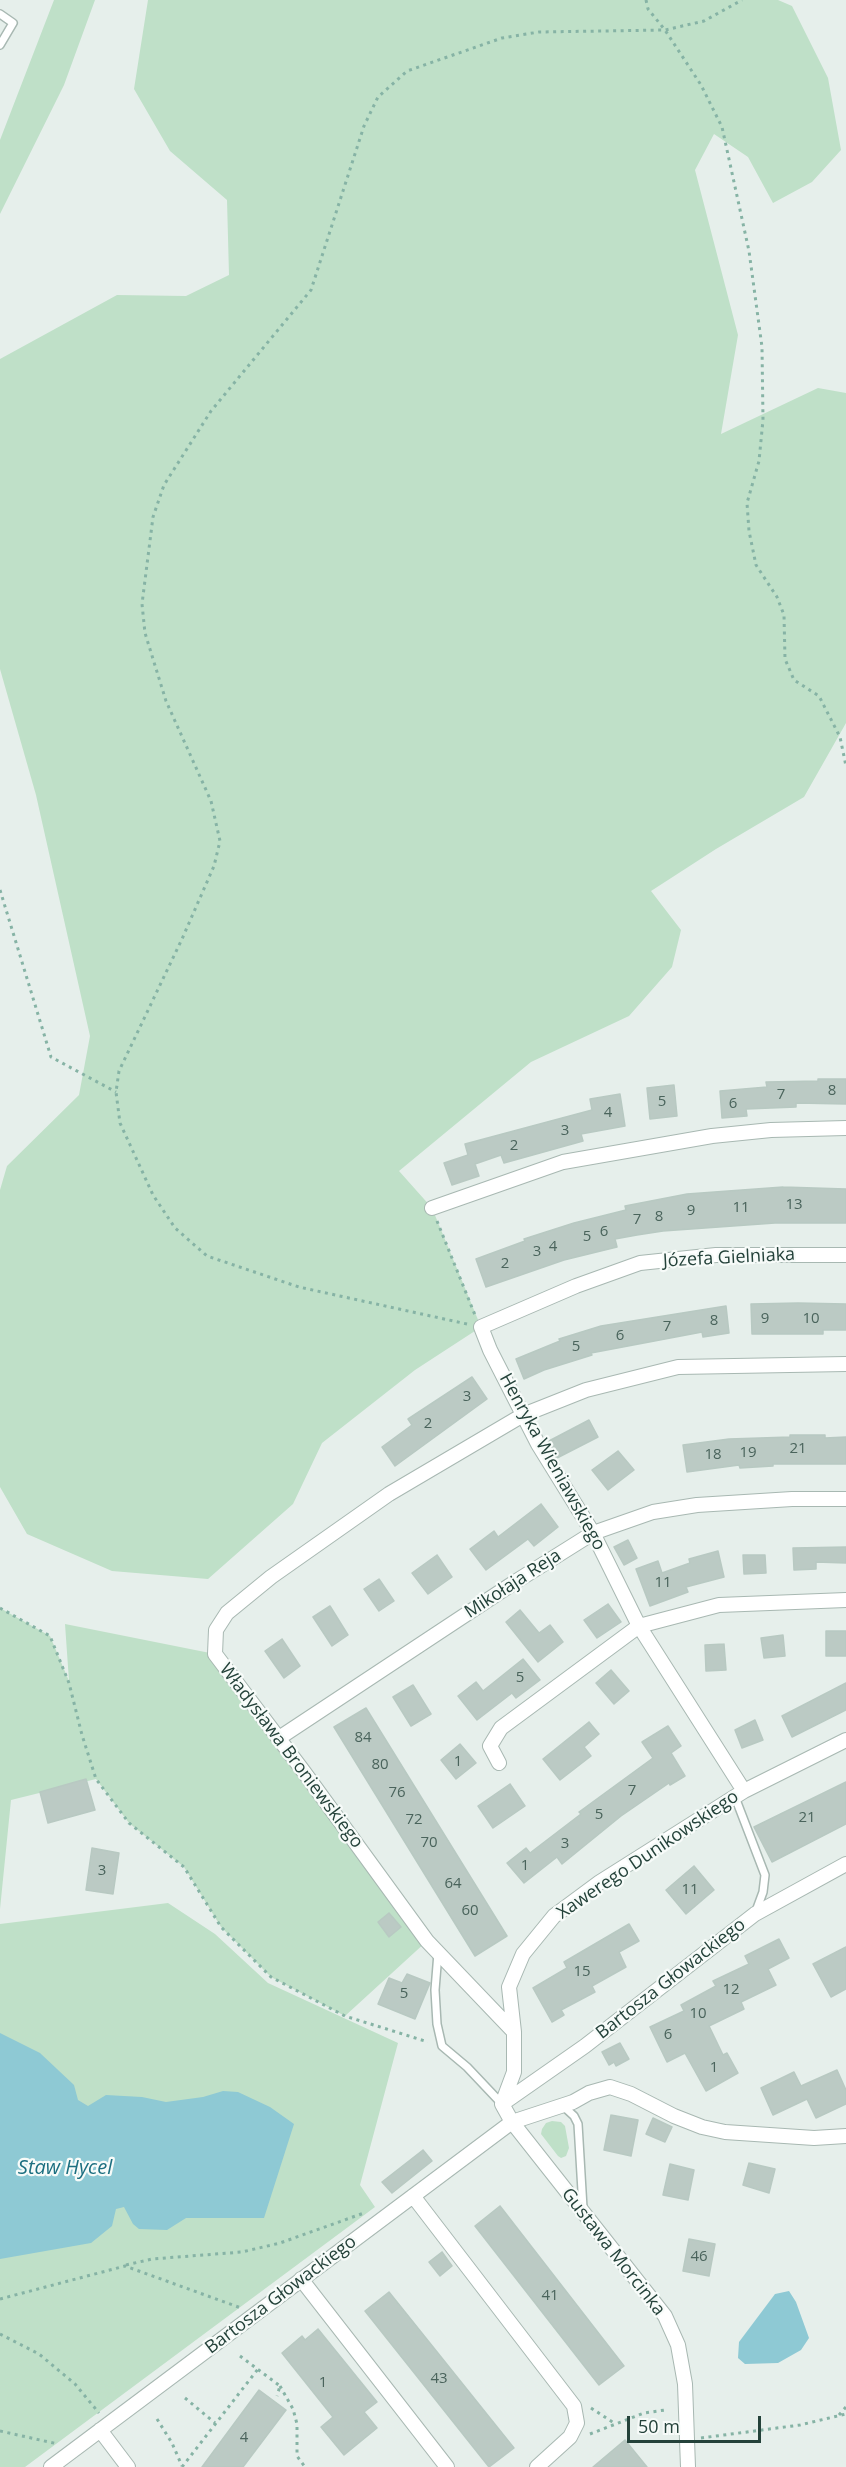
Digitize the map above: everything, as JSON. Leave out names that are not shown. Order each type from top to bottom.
[{"type":"street","points":[[432,1208],[563,1162],[712,1136],[771,1130],[846,1128]]},
{"type":"street","name":"Józefa Gielniaka","points":[[481,1327],[576,1286],[640,1263],[716,1255],[846,1255]]},
{"type":"street","name":"Henryka Wieniawskiego","points":[[481,1327],[538,1444],[593,1533],[639,1626],[739,1794]]},
{"type":"street","name":"Władysława Broniewskiego","points":[[514,2032],[438,1953],[215,1654],[216,1630],[227,1613],[271,1577],[389,1494],[523,1415],[586,1390],[678,1366],[846,1364]]},
{"type":"street","name":"Mikołaja Reja","points":[[279,1738],[505,1588],[593,1533],[652,1512],[698,1505],[792,1499],[846,1499]]},
{"type":"street","points":[[499,1763],[490,1746],[501,1728],[639,1626],[719,1605],[846,1600]]},
{"type":"street","name":"Xawerego Dunikowskiego","points":[[502,2104],[514,2072],[514,2032],[509,1987],[523,1954],[554,1916],[600,1882],[739,1794],[846,1740]]},
{"type":"street","name":"Bartosza Głowackiego","points":[[502,2104],[585,2046],[755,1914],[846,1864]]},
{"type":"street","name":"Bartosza Głowackiego","points":[[51,2467],[512,2122],[610,2087],[631,2094],[684,2120],[725,2132],[814,2138],[846,2136]]},
{"type":"street","points":[[502,2104],[512,2122]]},
{"type":"street","name":"Gustawa Morcinka","points":[[512,2122],[665,2316],[678,2345],[685,2384],[688,2467]]},
{"type":"street","points":[[413,2196],[574,2406],[577,2422],[570,2437],[537,2467]]},
{"type":"street","points":[[301,2279],[447,2467]]},
{"type":"street","points":[[100,2430],[128,2467]]},
{"type":"lane","points":[[0,14],[13,23],[0,45]]},
{"type":"lane","points":[[739,1794],[745,1828],[765,1875],[763,1892],[755,1914]]},
{"type":"lane","points":[[438,1953],[435,1990],[437,2024],[442,2046],[467,2067],[502,2104]]},
{"type":"lane","points":[[562,2105],[574,2116],[578,2124],[583,2213]]},
{"type":"path","points":[[646,0],[648,9],[665,30],[701,85],[722,127],[749,250],[762,347],[763,420],[759,461],[747,503],[749,531],[756,565],[777,597],[784,615],[785,659],[794,680],[819,696],[840,737],[846,766]]},
{"type":"path","points":[[481,1327],[299,1287],[207,1256],[175,1228],[153,1195],[120,1123],[116,1092],[119,1071],[214,866],[220,841],[211,801],[166,701],[145,633],[142,604],[153,517],[164,485],[211,411],[311,290],[364,126],[378,98],[407,71],[502,38],[539,32],[665,30],[704,21],[742,0]]},
{"type":"path","points":[[0,890],[51,1057],[116,1092]]},
{"type":"path","points":[[432,1208],[481,1327]]},
{"type":"path","points":[[0,1608],[50,1636],[69,1683],[96,1779],[129,1823],[184,1867],[221,1927],[271,1977],[345,2016],[442,2046]]},
{"type":"path","points":[[0,2299],[152,2259],[242,2252],[309,2234],[353,2215],[368,2212],[371,2214]]},
{"type":"path","points":[[125,2266],[242,2309]]},
{"type":"path","points":[[0,2334],[39,2354],[75,2384],[100,2415]]},
{"type":"path","points":[[240,2356],[280,2386],[293,2409],[297,2424],[297,2457],[305,2467]]},
{"type":"path","points":[[182,2467],[258,2369]]},
{"type":"path","points":[[277,2396],[280,2386]]},
{"type":"path","points":[[185,2398],[215,2423]]},
{"type":"path","points":[[588,2406],[614,2423]]},
{"type":"path","points":[[838,2416],[846,2407]]},
{"type":"path","points":[[590,2434],[644,2413],[665,2410]]},
{"type":"path","points":[[687,2439],[800,2426],[846,2414]]},
{"type":"path","points":[[157,2419],[172,2443],[182,2467]]},
{"type":"path","points":[[0,2431],[57,2442],[60,2445]]},
{"type":"green space","points":[[54,0],[95,0],[64,85],[0,214],[0,140]]},
{"type":"green space","points":[[148,0],[778,0],[792,6],[828,78],[841,150],[812,182],[773,203],[748,157],[714,134],[695,170],[738,335],[721,434],[818,388],[846,393],[846,723],[804,797],[651,891],[681,930],[672,967],[629,1016],[531,1062],[399,1171],[432,1208],[481,1327],[415,1370],[322,1443],[293,1504],[208,1579],[112,1571],[27,1534],[0,1487],[0,1190],[7,1166],[79,1095],[90,1036],[36,795],[0,669],[0,359],[117,295],[186,296],[229,275],[227,200],[170,151],[134,89]]},
{"type":"green space","points":[[0,1608],[50,1636],[69,1681],[65,1624],[215,1654],[427,1941],[345,2016],[271,1977],[221,1927],[184,1867],[129,1823],[96,1779],[11,1800],[0,1909]]},
{"type":"green space","points":[[168,1903],[215,1934],[268,1983],[398,2043],[360,2185],[375,2207],[25,2467],[0,2467],[0,1924]]},
{"type":"green space","points":[[561,2122],[565,2126],[569,2148],[566,2156],[561,2158],[541,2134],[546,2123]]},
{"type":"water","name":"Staw Hycel","points":[[0,2033],[40,2053],[74,2085],[78,2100],[88,2106],[106,2095],[142,2097],[166,2102],[203,2097],[223,2091],[238,2092],[270,2107],[294,2124],[264,2218],[186,2218],[167,2230],[139,2229],[133,2224],[124,2207],[116,2209],[112,2226],[91,2243],[0,2259]]},
{"type":"water","points":[[789,2291],[796,2302],[809,2338],[801,2350],[778,2363],[745,2364],[738,2358],[739,2342],[775,2294]]},
{"type":"building","points":[[818,1079],[846,1079],[846,1104],[796,1103],[796,1107],[746,1109],[747,1116],[722,1118],[720,1091],[767,1087],[766,1082],[818,1081]]},
{"type":"building","points":[[674,1085],[677,1116],[650,1119],[647,1088]]},
{"type":"building","points":[[620,1094],[625,1126],[581,1134],[583,1141],[504,1163],[501,1155],[475,1164],[479,1176],[452,1185],[444,1163],[468,1155],[465,1144],[592,1110],[590,1099]]},
{"type":"building","points":[[783,1187],[846,1189],[846,1223],[775,1223],[637,1235],[615,1239],[617,1247],[564,1260],[486,1287],[476,1259],[525,1241],[524,1239],[626,1210],[625,1206],[687,1194]]},
{"type":"building","points":[[751,1304],[846,1304],[846,1330],[823,1330],[823,1334],[752,1334]]},
{"type":"building","points":[[726,1306],[729,1333],[703,1337],[702,1332],[591,1353],[592,1355],[544,1370],[524,1379],[516,1359],[560,1341],[559,1339],[601,1326]]},
{"type":"building","points":[[472,1377],[487,1399],[395,1466],[382,1447],[412,1425],[408,1419]]},
{"type":"building","points":[[589,1420],[598,1437],[557,1458],[547,1442]]},
{"type":"building","points":[[790,1435],[846,1437],[846,1464],[773,1464],[773,1466],[740,1468],[739,1465],[687,1472],[683,1445],[729,1439],[790,1437]]},
{"type":"building","points":[[618,1451],[634,1470],[608,1490],[592,1470]]},
{"type":"building","points":[[541,1504],[558,1527],[534,1546],[528,1539],[486,1570],[470,1549],[494,1531],[498,1537]]},
{"type":"building","points":[[628,1540],[637,1558],[624,1565],[614,1547]]},
{"type":"building","points":[[846,1547],[846,1563],[816,1562],[816,1569],[794,1570],[793,1548]]},
{"type":"building","points":[[718,1551],[724,1577],[686,1587],[688,1592],[650,1606],[636,1569],[658,1561],[662,1573],[690,1563],[689,1559]]},
{"type":"building","points":[[437,1555],[452,1577],[428,1594],[412,1573]]},
{"type":"building","points":[[743,1555],[765,1555],[766,1573],[744,1574]]},
{"type":"building","points":[[379,1579],[394,1601],[379,1611],[364,1589]]},
{"type":"building","points":[[608,1604],[621,1622],[597,1638],[584,1620]]},
{"type":"building","points":[[330,1606],[348,1635],[332,1646],[313,1617]]},
{"type":"building","points":[[520,1610],[539,1633],[550,1625],[563,1642],[538,1662],[506,1622]]},
{"type":"building","points":[[826,1631],[846,1631],[846,1656],[826,1656]]},
{"type":"building","points":[[783,1635],[785,1656],[764,1658],[761,1638]]},
{"type":"building","points":[[282,1639],[300,1666],[284,1678],[265,1651]]},
{"type":"building","points":[[724,1644],[726,1670],[706,1671],[705,1645]]},
{"type":"building","points":[[523,1659],[540,1680],[516,1698],[512,1693],[477,1720],[458,1696],[476,1682],[483,1691]]},
{"type":"building","points":[[611,1670],[629,1691],[614,1704],[596,1683]]},
{"type":"building","points":[[846,1683],[846,1710],[792,1737],[782,1716]]},
{"type":"building","points":[[413,1685],[431,1714],[411,1726],[393,1697]]},
{"type":"building","points":[[366,1708],[507,1936],[475,1956],[334,1727]]},
{"type":"building","points":[[755,1720],[763,1740],[742,1748],[735,1730]]},
{"type":"building","points":[[589,1722],[599,1734],[584,1747],[591,1756],[560,1780],[543,1759]]},
{"type":"building","points":[[668,1726],[681,1746],[671,1753],[685,1776],[670,1785],[669,1783],[621,1816],[562,1864],[557,1857],[524,1883],[507,1863],[526,1848],[530,1853],[581,1814],[579,1812],[653,1758],[642,1742]]},
{"type":"building","points":[[460,1744],[476,1763],[456,1779],[441,1760]]},
{"type":"building","points":[[86,1779],[95,1810],[48,1823],[40,1792]]},
{"type":"building","points":[[846,1782],[846,1824],[772,1862],[754,1827]]},
{"type":"building","points":[[510,1784],[525,1806],[493,1828],[478,1806]]},
{"type":"building","points":[[92,1848],[119,1853],[113,1894],[86,1890]]},
{"type":"building","points":[[694,1866],[714,1890],[686,1914],[666,1890]]},
{"type":"building","points":[[389,1913],[401,1927],[389,1937],[378,1922]]},
{"type":"building","points":[[629,1924],[639,1941],[619,1952],[626,1967],[592,1986],[595,1992],[561,2010],[564,2015],[552,2022],[533,1988],[567,1968],[564,1962]]},
{"type":"building","points":[[779,1939],[789,1958],[768,1969],[776,1985],[741,2002],[744,2009],[709,2026],[723,2055],[727,2053],[738,2073],[706,2091],[685,2053],[667,2062],[650,2027],[684,2011],[681,2005],[716,1986],[713,1981],[749,1964],[745,1956]]},
{"type":"building","points":[[846,1947],[846,1989],[831,1997],[813,1964]]},
{"type":"building","points":[[407,1974],[430,1983],[415,2019],[378,2004],[389,1978],[402,1983]]},
{"type":"building","points":[[620,2043],[629,2059],[616,2066],[614,2062],[609,2065],[602,2052]]},
{"type":"building","points":[[837,2070],[846,2090],[846,2104],[816,2118],[807,2099],[773,2115],[761,2088],[794,2072],[801,2086]]},
{"type":"building","points":[[611,2115],[638,2120],[631,2156],[604,2150]]},
{"type":"building","points":[[653,2118],[672,2127],[665,2142],[646,2134]]},
{"type":"building","points":[[423,2150],[432,2161],[392,2193],[382,2182]]},
{"type":"building","points":[[749,2163],[775,2169],[769,2193],[743,2185]]},
{"type":"building","points":[[670,2164],[694,2170],[688,2200],[663,2195]]},
{"type":"building","points":[[500,2206],[624,2366],[599,2385],[475,2226]]},
{"type":"building","points":[[689,2239],[715,2244],[709,2276],[683,2271]]},
{"type":"building","points":[[442,2252],[452,2266],[440,2276],[429,2262]]},
{"type":"building","points":[[389,2292],[514,2448],[489,2467],[365,2311]]},
{"type":"building","points":[[318,2329],[377,2402],[364,2412],[377,2428],[344,2455],[321,2427],[333,2417],[282,2353],[302,2336],[305,2340]]},
{"type":"building","points":[[259,2390],[286,2410],[243,2467],[202,2467]]},
{"type":"building","points":[[625,2440],[647,2467],[593,2467]]}]
